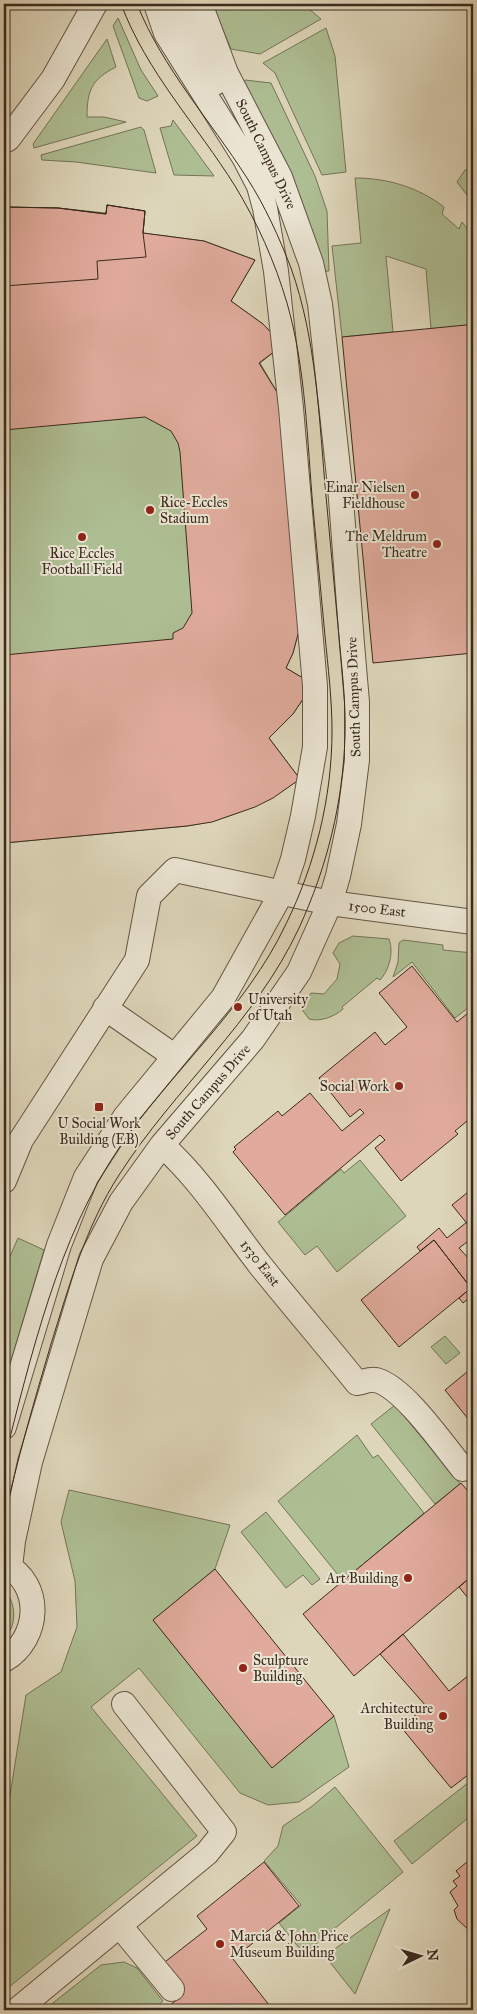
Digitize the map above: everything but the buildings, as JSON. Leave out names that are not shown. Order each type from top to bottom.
[{"type":"street","points":[[4,141],[8,139],[53,79],[95,4]]},
{"type":"street","name":"South Campus Drive","points":[[4,1427],[59,1245],[86,1177],[125,1117],[223,998],[282,892],[293,859],[303,816],[315,747],[315,686],[291,408],[276,271],[259,186],[166,33],[156,4]]},
{"type":"street","points":[[176,4],[207,73],[224,94],[245,111]]},
{"type":"street","name":"South Campus Drive","points":[[7,1566],[30,1462],[92,1259],[121,1202],[162,1145],[254,1039],[299,972],[330,902],[349,824],[357,760],[357,702],[327,351],[313,271],[296,217],[280,177],[226,73],[200,4]]},
{"type":"street","name":"1500 East","points":[[106,1008],[136,960],[149,896],[175,870],[330,902],[473,922]]},
{"type":"street","points":[[4,1181],[12,1137],[106,1008],[174,1056]]},
{"type":"street","name":"1530 East","points":[[162,1145],[179,1160],[220,1210],[260,1265],[357,1383],[374,1380],[388,1385],[404,1398],[463,1469]]},
{"type":"street","points":[[4,1660],[14,1654],[27,1639],[33,1620],[32,1600],[24,1582],[7,1566]]},
{"type":"street","points":[[18,2010],[207,1853],[224,1832],[124,1704]]},
{"type":"street","points":[[120,1926],[172,1989]]},
{"type":"green space","points":[[218,4],[303,4],[321,19],[260,54],[231,49],[215,11]]},
{"type":"green space","points":[[118,18],[141,70],[158,96],[147,101],[139,98],[113,26]]},
{"type":"green space","points":[[326,28],[335,56],[346,172],[322,175],[275,73],[263,63]]},
{"type":"green space","points":[[107,39],[116,67],[101,76],[92,86],[88,99],[87,117],[104,117],[126,122],[34,148],[33,144]]},
{"type":"green space","points":[[245,80],[271,83],[315,176],[327,211],[329,271],[319,272],[240,85]]},
{"type":"green space","points":[[173,120],[214,176],[174,175],[160,128],[171,126]]},
{"type":"green space","points":[[141,127],[144,130],[156,173],[76,162],[42,160],[41,155]]},
{"type":"green space","points":[[465,170],[473,170],[473,203],[457,182]]},
{"type":"green space","points":[[355,178],[390,182],[413,189],[444,207],[442,214],[459,229],[462,222],[473,236],[473,325],[431,329],[426,269],[386,256],[393,332],[342,337],[332,246],[361,243]]},
{"type":"green space","name":"Rice-Eccles Stadium","points":[[107,205],[145,211],[143,233],[204,241],[255,260],[231,301],[263,324],[283,345],[260,363],[280,397],[302,619],[293,653],[286,668],[313,684],[293,714],[269,738],[300,779],[260,803],[232,815],[203,823],[4,843],[4,207],[58,208],[106,213]]},
{"type":"green space","points":[[353,936],[389,939],[391,955],[386,971],[380,980],[377,978],[335,1014],[322,1019],[309,1019],[301,1008],[311,993],[324,994],[337,979],[340,964],[333,953],[339,943]]},
{"type":"green space","points":[[403,940],[443,945],[443,950],[473,953],[473,1004],[455,1018],[412,962],[393,977],[398,962],[399,943]]},
{"type":"green space","points":[[360,1160],[406,1216],[337,1272],[317,1246],[305,1255],[278,1222],[341,1169],[344,1173]]},
{"type":"green space","points":[[18,1238],[44,1250],[4,1385],[4,1270]]},
{"type":"green space","points":[[445,1336],[460,1353],[446,1364],[431,1347]]},
{"type":"green space","points":[[395,1405],[460,1484],[435,1504],[371,1424]]},
{"type":"green space","points":[[357,1435],[373,1458],[378,1455],[424,1513],[343,1581],[278,1501]]},
{"type":"green space","points":[[69,1490],[230,1525],[215,1569],[153,1620],[272,1767],[334,1716],[349,1767],[299,1802],[268,1805],[240,1793],[139,1668],[91,1707],[197,1836],[4,1991],[4,1833],[26,1695],[61,1672],[77,1627],[75,1581],[61,1522]]},
{"type":"green space","points":[[266,1512],[320,1579],[312,1585],[303,1575],[286,1588],[241,1532]]},
{"type":"green space","points":[[4,1588],[11,1601],[14,1614],[12,1627],[4,1639]]},
{"type":"green space","points":[[473,1779],[473,1814],[412,1864],[394,1841]]},
{"type":"green space","points":[[335,1787],[403,1872],[304,1954],[279,1923],[301,1905],[264,1861],[278,1846],[283,1826],[311,1807]]},
{"type":"green space","points":[[390,1909],[355,1994],[325,1956]]},
{"type":"green space","points":[[124,1962],[137,1968],[163,2001],[153,2010],[44,2010],[101,1965]]},
{"type":"tram line","points":[[4,1461],[36,1340],[63,1259],[79,1220],[98,1183],[139,1120],[229,1012],[269,955],[296,902],[313,855],[320,830],[329,781],[332,731],[331,695],[305,405],[298,353],[287,303],[271,257],[243,200],[220,163],[158,76],[144,53],[121,4]]},
{"type":"tram line","points":[[4,1520],[20,1453],[51,1344],[79,1257],[97,1215],[119,1175],[141,1144],[164,1113],[238,1024],[281,962],[299,928],[318,882],[332,834],[344,761],[344,686],[319,410],[312,352],[300,296],[291,268],[260,200],[233,157],[173,72],[148,28],[137,4]]},
{"type":"place","name":"Einar Nielsen Fieldhouse","points":[[415,495]]},
{"type":"place","name":"Rice-Eccles Stadium","points":[[150,510]]},
{"type":"place","name":"Rice Eccles Football Field","points":[[82,537]]},
{"type":"place","name":"The Meldrum Theatre","points":[[437,544]]},
{"type":"place","name":"University of Utah","points":[[238,1007]]},
{"type":"place","name":"Social Work","points":[[399,1086]]},
{"type":"place","name":"U Social Work Building (EB)","points":[[99,1107]]},
{"type":"place","name":"Art Building","points":[[408,1578]]},
{"type":"place","name":"Sculpture Building","points":[[243,1668]]},
{"type":"place","name":"Architecture Building","points":[[443,1716]]},
{"type":"place","name":"Marcia & John Price Museum Building","points":[[220,1944]]}]
